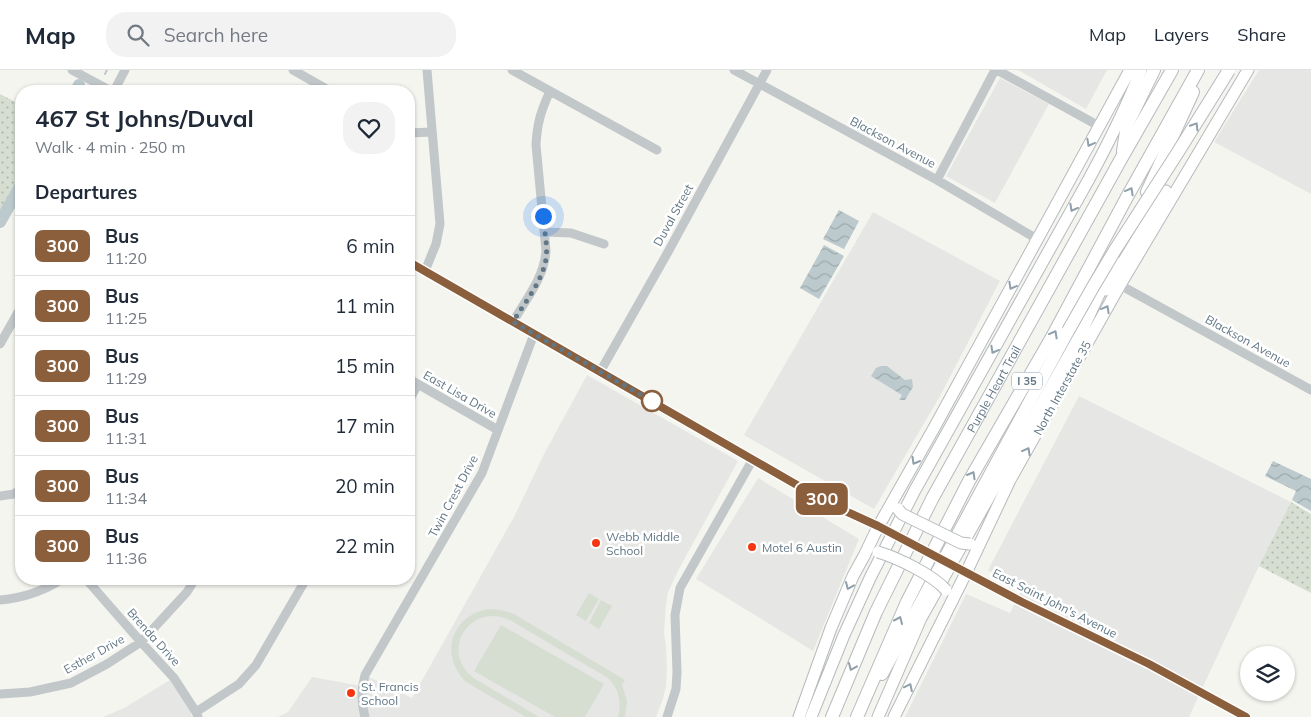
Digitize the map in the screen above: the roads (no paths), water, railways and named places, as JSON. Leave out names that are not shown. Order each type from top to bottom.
[{"type":"highway","points":[[1121,159],[1127,125],[1154,70]]},
{"type":"highway","name":"Purple Heart Trail","points":[[832,717],[876,612],[932,498],[1172,70]]},
{"type":"highway","name":"Purple Heart Trail","points":[[857,717],[907,602],[969,480],[1052,337],[1198,70]]},
{"type":"highway","points":[[866,696],[886,669],[924,595],[1074,333],[1117,253],[1187,107],[1202,70]]},
{"type":"highway","points":[[1074,333],[1115,250],[1229,70]]},
{"type":"main road","points":[[799,717],[831,628],[853,576],[878,526],[934,428],[1130,70]]},
{"type":"main road","points":[[811,717],[844,635],[876,567],[916,490],[1094,171],[1126,107],[1141,70]]},
{"type":"main road","name":"North Interstate 35","points":[[894,717],[966,573],[976,542],[1120,285],[1226,104],[1248,70]]},
{"type":"main road","points":[[878,717],[921,618],[1074,333],[1123,260],[1192,149],[1226,104]]},
{"type":"main road","points":[[895,495],[898,509],[902,514],[961,543],[976,542]]},
{"type":"main road","points":[[864,556],[878,552],[940,583],[946,590],[949,607]]},
{"type":"street","points":[[72,70],[101,85]]},
{"type":"street","points":[[116,85],[125,70]]},
{"type":"street","points":[[293,70],[319,85]]},
{"type":"street","points":[[425,271],[436,244],[440,224],[427,70]]},
{"type":"street","points":[[512,70],[657,150]]},
{"type":"street","name":"Blackson Avenue","points":[[734,70],[937,180],[1037,239]]},
{"type":"street","name":"Duval Street","points":[[600,372],[767,70]]},
{"type":"street","points":[[937,180],[996,70],[1099,126]]},
{"type":"street","points":[[513,322],[539,278],[546,251],[536,145],[541,111],[550,91]]},
{"type":"street","points":[[415,133],[431,132]]},
{"type":"street","points":[[544,232],[570,233],[604,244]]},
{"type":"street","name":"East Saint John's Avenue","points":[[415,265],[830,504],[878,526],[1022,602],[1149,664],[1246,717]]},
{"type":"street","name":"Blackson Avenue","points":[[1120,285],[1311,390]]},
{"type":"street","points":[[0,344],[15,318]]},
{"type":"street","name":"Twin Crest Drive","points":[[364,717],[362,686],[366,675],[482,474],[534,334]]},
{"type":"street","name":"East Lisa Drive","points":[[415,382],[498,430]]},
{"type":"street","points":[[415,390],[418,384]]},
{"type":"street","points":[[667,717],[676,689],[674,615],[680,588],[753,459]]},
{"type":"street","points":[[0,496],[15,493]]},
{"type":"street","points":[[0,600],[34,593],[50,585]]},
{"type":"street","name":"Brenda Drive","points":[[91,585],[174,678],[197,715]]},
{"type":"street","name":"Esther Drive","points":[[0,694],[30,692],[71,683],[107,664],[141,642],[191,585]]},
{"type":"street","points":[[197,715],[239,684],[256,665],[303,585]]},
{"type":"water","points":[[839,210],[859,221],[844,249],[823,239]]},
{"type":"water","points":[[824,245],[844,256],[819,299],[800,288]]},
{"type":"water","points":[[887,366],[905,380],[912,379],[913,387],[905,400],[899,400],[902,395],[871,376],[876,368]]},
{"type":"water","points":[[1273,461],[1311,479],[1311,511],[1292,500],[1296,491],[1265,476]]},
{"type":"waterway","points":[[105,74],[107,70]]},
{"type":"waterway","points":[[0,222],[15,196]]},
{"type":"place","name":"Webb Middle School","points":[[596,543]]},
{"type":"place","name":"Motel 6 Austin","points":[[752,547]]},
{"type":"place","name":"St. Francis School","points":[[351,693]]}]
